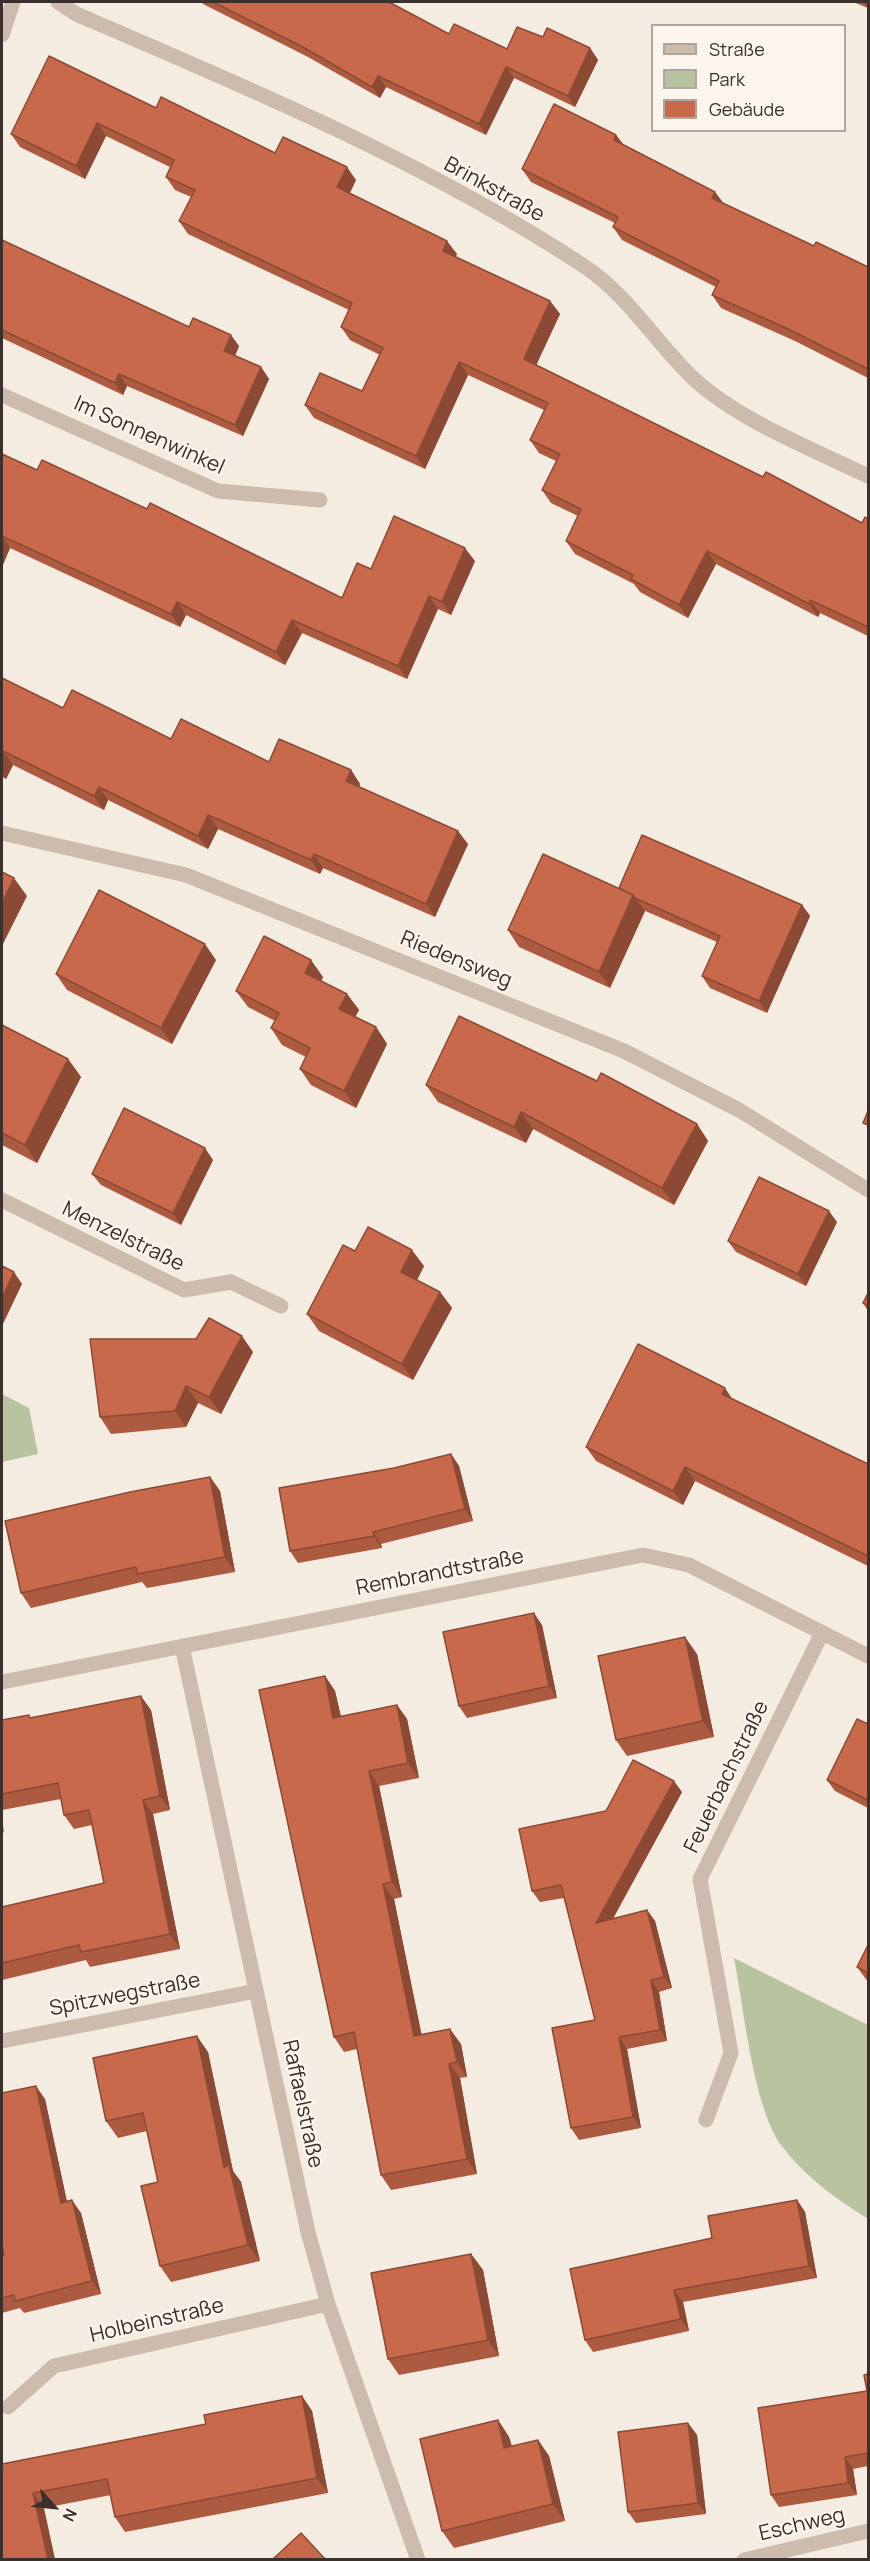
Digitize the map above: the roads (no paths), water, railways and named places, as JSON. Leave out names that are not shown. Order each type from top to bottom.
[{"type":"street","points":[[2,35],[13,2]]},
{"type":"street","name":"Brinkstraße","points":[[58,2],[76,14],[262,93],[350,136],[490,210],[586,267],[618,294],[695,380],[753,421],[868,476]]},
{"type":"street","name":"Im Sonnenwinkel","points":[[2,395],[218,491],[320,500]]},
{"type":"street","name":"Riedensweg","points":[[2,833],[186,875],[624,1051],[739,1110],[868,1190]]},
{"type":"street","name":"Menzelstraße","points":[[2,1200],[184,1290],[231,1282],[281,1306]]},
{"type":"street","name":"Rembrandtstraße","points":[[2,1682],[643,1554],[688,1565],[868,1656]]},
{"type":"street","name":"Feuerbachstraße","points":[[706,2120],[731,2053],[700,1879],[822,1633]]},
{"type":"street","name":"Raffaelstraße","points":[[182,1646],[308,2232],[328,2304],[418,2559]]},
{"type":"street","name":"Spitzwegstraße","points":[[2,2041],[256,1991]]},
{"type":"street","name":"Holbeinstraße","points":[[8,2407],[54,2366],[328,2304]]},
{"type":"street","name":"Eschweg","points":[[744,2559],[868,2531]]}]
